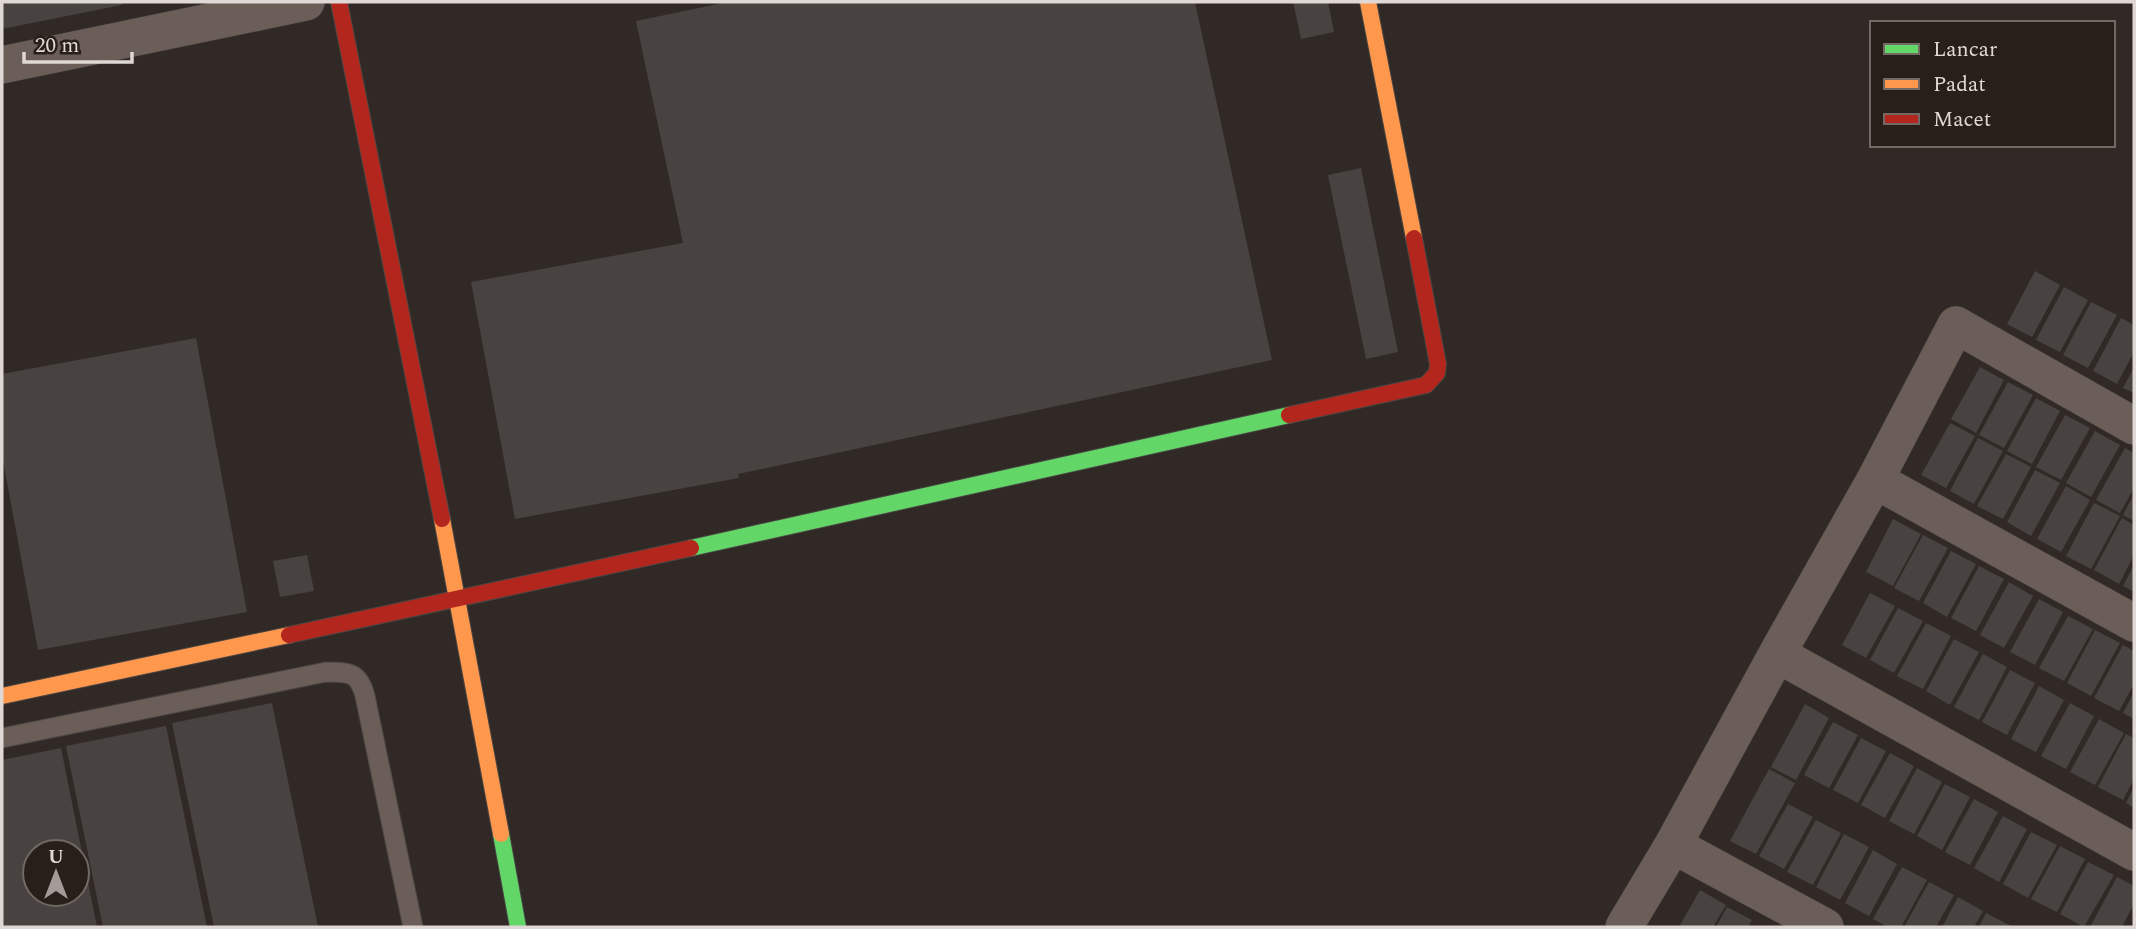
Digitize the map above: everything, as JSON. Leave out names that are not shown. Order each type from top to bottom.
[{"type":"street","points":[[2,65],[306,2]]},
{"type":"street","points":[[340,2],[458,599],[517,927]]},
{"type":"street","points":[[2,695],[458,599],[1426,385],[1437,373],[1438,364],[1368,2]]},
{"type":"street","points":[[1623,927],[1673,845],[1875,480],[1956,325],[2134,426]]},
{"type":"street","points":[[1875,480],[2134,623]]},
{"type":"street","points":[[1777,654],[2134,852]]},
{"type":"street","points":[[1673,845],[1825,927]]},
{"type":"lane","points":[[2,738],[326,672],[354,675],[362,682],[413,927]]},
{"type":"building","points":[[2,2],[121,2],[122,5],[2,29]]},
{"type":"building","points":[[728,2],[1195,2],[1272,360],[738,474],[739,478],[515,519],[471,282],[683,243],[636,21]]},
{"type":"building","points":[[1293,2],[1328,2],[1334,32],[1301,39]]},
{"type":"building","points":[[1361,168],[1398,352],[1366,359],[1328,175]]},
{"type":"building","points":[[2035,271],[2060,285],[2032,337],[2007,324]]},
{"type":"building","points":[[2064,287],[2088,300],[2060,352],[2036,340]]},
{"type":"building","points":[[2091,302],[2117,315],[2088,368],[2063,355]]},
{"type":"building","points":[[2121,318],[2134,325],[2134,352],[2117,384],[2093,371]]},
{"type":"building","points":[[196,338],[247,612],[38,650],[2,455],[2,374]]},
{"type":"building","points":[[1980,367],[2004,380],[1976,433],[1951,419]]},
{"type":"building","points":[[2134,367],[2134,393],[2123,388]]},
{"type":"building","points":[[2008,382],[2033,395],[2004,448],[1979,435]]},
{"type":"building","points":[[2036,398],[2060,411],[2032,464],[2007,451]]},
{"type":"building","points":[[2065,415],[2090,428],[2061,480],[2036,467]]},
{"type":"building","points":[[1950,423],[1975,436],[1946,488],[1921,475]]},
{"type":"building","points":[[2095,431],[2120,445],[2091,497],[2066,483]]},
{"type":"building","points":[[1978,438],[2003,451],[1974,504],[1950,491]]},
{"type":"building","points":[[2125,448],[2134,453],[2134,488],[2120,513],[2096,500]]},
{"type":"building","points":[[2006,454],[2031,467],[2003,519],[1977,506]]},
{"type":"building","points":[[2035,470],[2060,483],[2031,536],[2007,522]]},
{"type":"building","points":[[2066,486],[2090,500],[2061,552],[2037,539]]},
{"type":"building","points":[[2134,494],[2134,521],[2123,515]]},
{"type":"building","points":[[2094,503],[2120,516],[2091,569],[2066,556]]},
{"type":"building","points":[[2122,518],[2134,525],[2134,555],[2119,584],[2094,570]]},
{"type":"building","points":[[1893,519],[1921,534],[1893,586],[1866,572]]},
{"type":"building","points":[[1923,535],[1948,548],[1919,601],[1894,588]]},
{"type":"building","points":[[1951,551],[1976,564],[1947,617],[1923,603]]},
{"type":"building","points":[[307,555],[314,591],[280,597],[273,561]]},
{"type":"building","points":[[2134,565],[2134,592],[2123,586]]},
{"type":"building","points":[[1979,566],[2004,579],[1976,631],[1951,618]]},
{"type":"building","points":[[2009,582],[2033,596],[2004,648],[1980,635]]},
{"type":"building","points":[[1870,593],[1895,606],[1866,658],[1842,645]]},
{"type":"building","points":[[2039,599],[2063,612],[2035,665],[2010,652]]},
{"type":"building","points":[[1898,608],[1923,621],[1894,673],[1870,660]]},
{"type":"building","points":[[2068,616],[2093,629],[2064,681],[2039,668]]},
{"type":"building","points":[[1926,623],[1951,636],[1923,689],[1897,676]]},
{"type":"building","points":[[2095,630],[2120,643],[2091,696],[2067,683]]},
{"type":"building","points":[[1954,639],[1979,652],[1950,705],[1926,691]]},
{"type":"building","points":[[2123,645],[2134,651],[2134,684],[2119,711],[2094,698]]},
{"type":"building","points":[[1983,654],[2007,667],[1979,720],[1954,707]]},
{"type":"building","points":[[2010,670],[2035,683],[2007,735],[1982,722]]},
{"type":"building","points":[[2039,686],[2064,700],[2036,752],[2011,739]]},
{"type":"building","points":[[2134,692],[2134,719],[2123,713]]},
{"type":"building","points":[[272,703],[318,927],[214,927],[172,723]]},
{"type":"building","points":[[2070,703],[2094,716],[2066,769],[2041,756]]},
{"type":"building","points":[[1805,704],[1829,718],[1796,780],[1771,767]]},
{"type":"building","points":[[2099,719],[2124,733],[2095,785],[2070,772]]},
{"type":"building","points":[[1833,722],[1858,735],[1829,788],[1804,775]]},
{"type":"building","points":[[166,726],[207,927],[103,927],[91,868],[91,838],[85,838],[66,746]]},
{"type":"building","points":[[2126,734],[2134,738],[2134,779],[2123,800],[2098,787]]},
{"type":"building","points":[[1861,738],[1886,751],[1858,803],[1833,790]]},
{"type":"building","points":[[61,748],[79,838],[21,838],[21,908],[91,908],[91,897],[97,927],[2,927],[2,760]]},
{"type":"building","points":[[1890,753],[1914,766],[1885,818],[1861,805]]},
{"type":"building","points":[[1917,768],[1942,782],[1914,834],[1889,821]]},
{"type":"building","points":[[1769,769],[1795,783],[1756,854],[1730,841]]},
{"type":"building","points":[[1945,784],[1970,797],[1942,850],[1917,836]]},
{"type":"building","points":[[2134,787],[2134,808],[2126,803]]},
{"type":"building","points":[[1974,799],[1998,812],[1970,865],[1945,852]]},
{"type":"building","points":[[1788,804],[1813,817],[1784,869],[1759,856]]},
{"type":"building","points":[[2003,816],[2027,829],[1999,882],[1974,868]]},
{"type":"building","points":[[1816,820],[1841,833],[1813,885],[1787,872]]},
{"type":"building","points":[[2031,832],[2057,845],[2028,898],[2003,884]]},
{"type":"building","points":[[1844,834],[1869,847],[1840,900],[1816,887]]},
{"type":"building","points":[[2060,846],[2085,859],[2057,912],[2031,899]]},
{"type":"building","points":[[1873,850],[1897,864],[1869,916],[1845,903]]},
{"type":"building","points":[[2088,862],[2114,875],[2084,927],[2060,914]]},
{"type":"building","points":[[1902,867],[1927,880],[1901,927],[1888,927],[1873,919]]},
{"type":"building","points":[[2117,877],[2134,886],[2134,904],[2122,927],[2090,927]]},
{"type":"building","points":[[1929,882],[1954,895],[1936,927],[1904,927]]},
{"type":"building","points":[[1700,890],[1726,905],[1713,927],[1679,927]]},
{"type":"building","points":[[1958,897],[1983,911],[1974,927],[1942,927]]},
{"type":"building","points":[[1727,907],[1752,920],[1748,927],[1716,927]]},
{"type":"building","points":[[1986,913],[2013,927],[1979,927]]},
{"type":"traffic: fast","points":[[691,548],[1289,415]]},
{"type":"traffic: fast","points":[[501,834],[518,927]]},
{"type":"traffic: slow","points":[[1368,2],[1414,238]]},
{"type":"traffic: slow","points":[[442,519],[501,834]]},
{"type":"traffic: slow","points":[[2,696],[289,635]]},
{"type":"traffic: jam","points":[[339,2],[442,519]]},
{"type":"traffic: jam","points":[[1289,415],[1426,385],[1437,373],[1438,364],[1414,238]]},
{"type":"traffic: jam","points":[[289,635],[691,548]]}]
